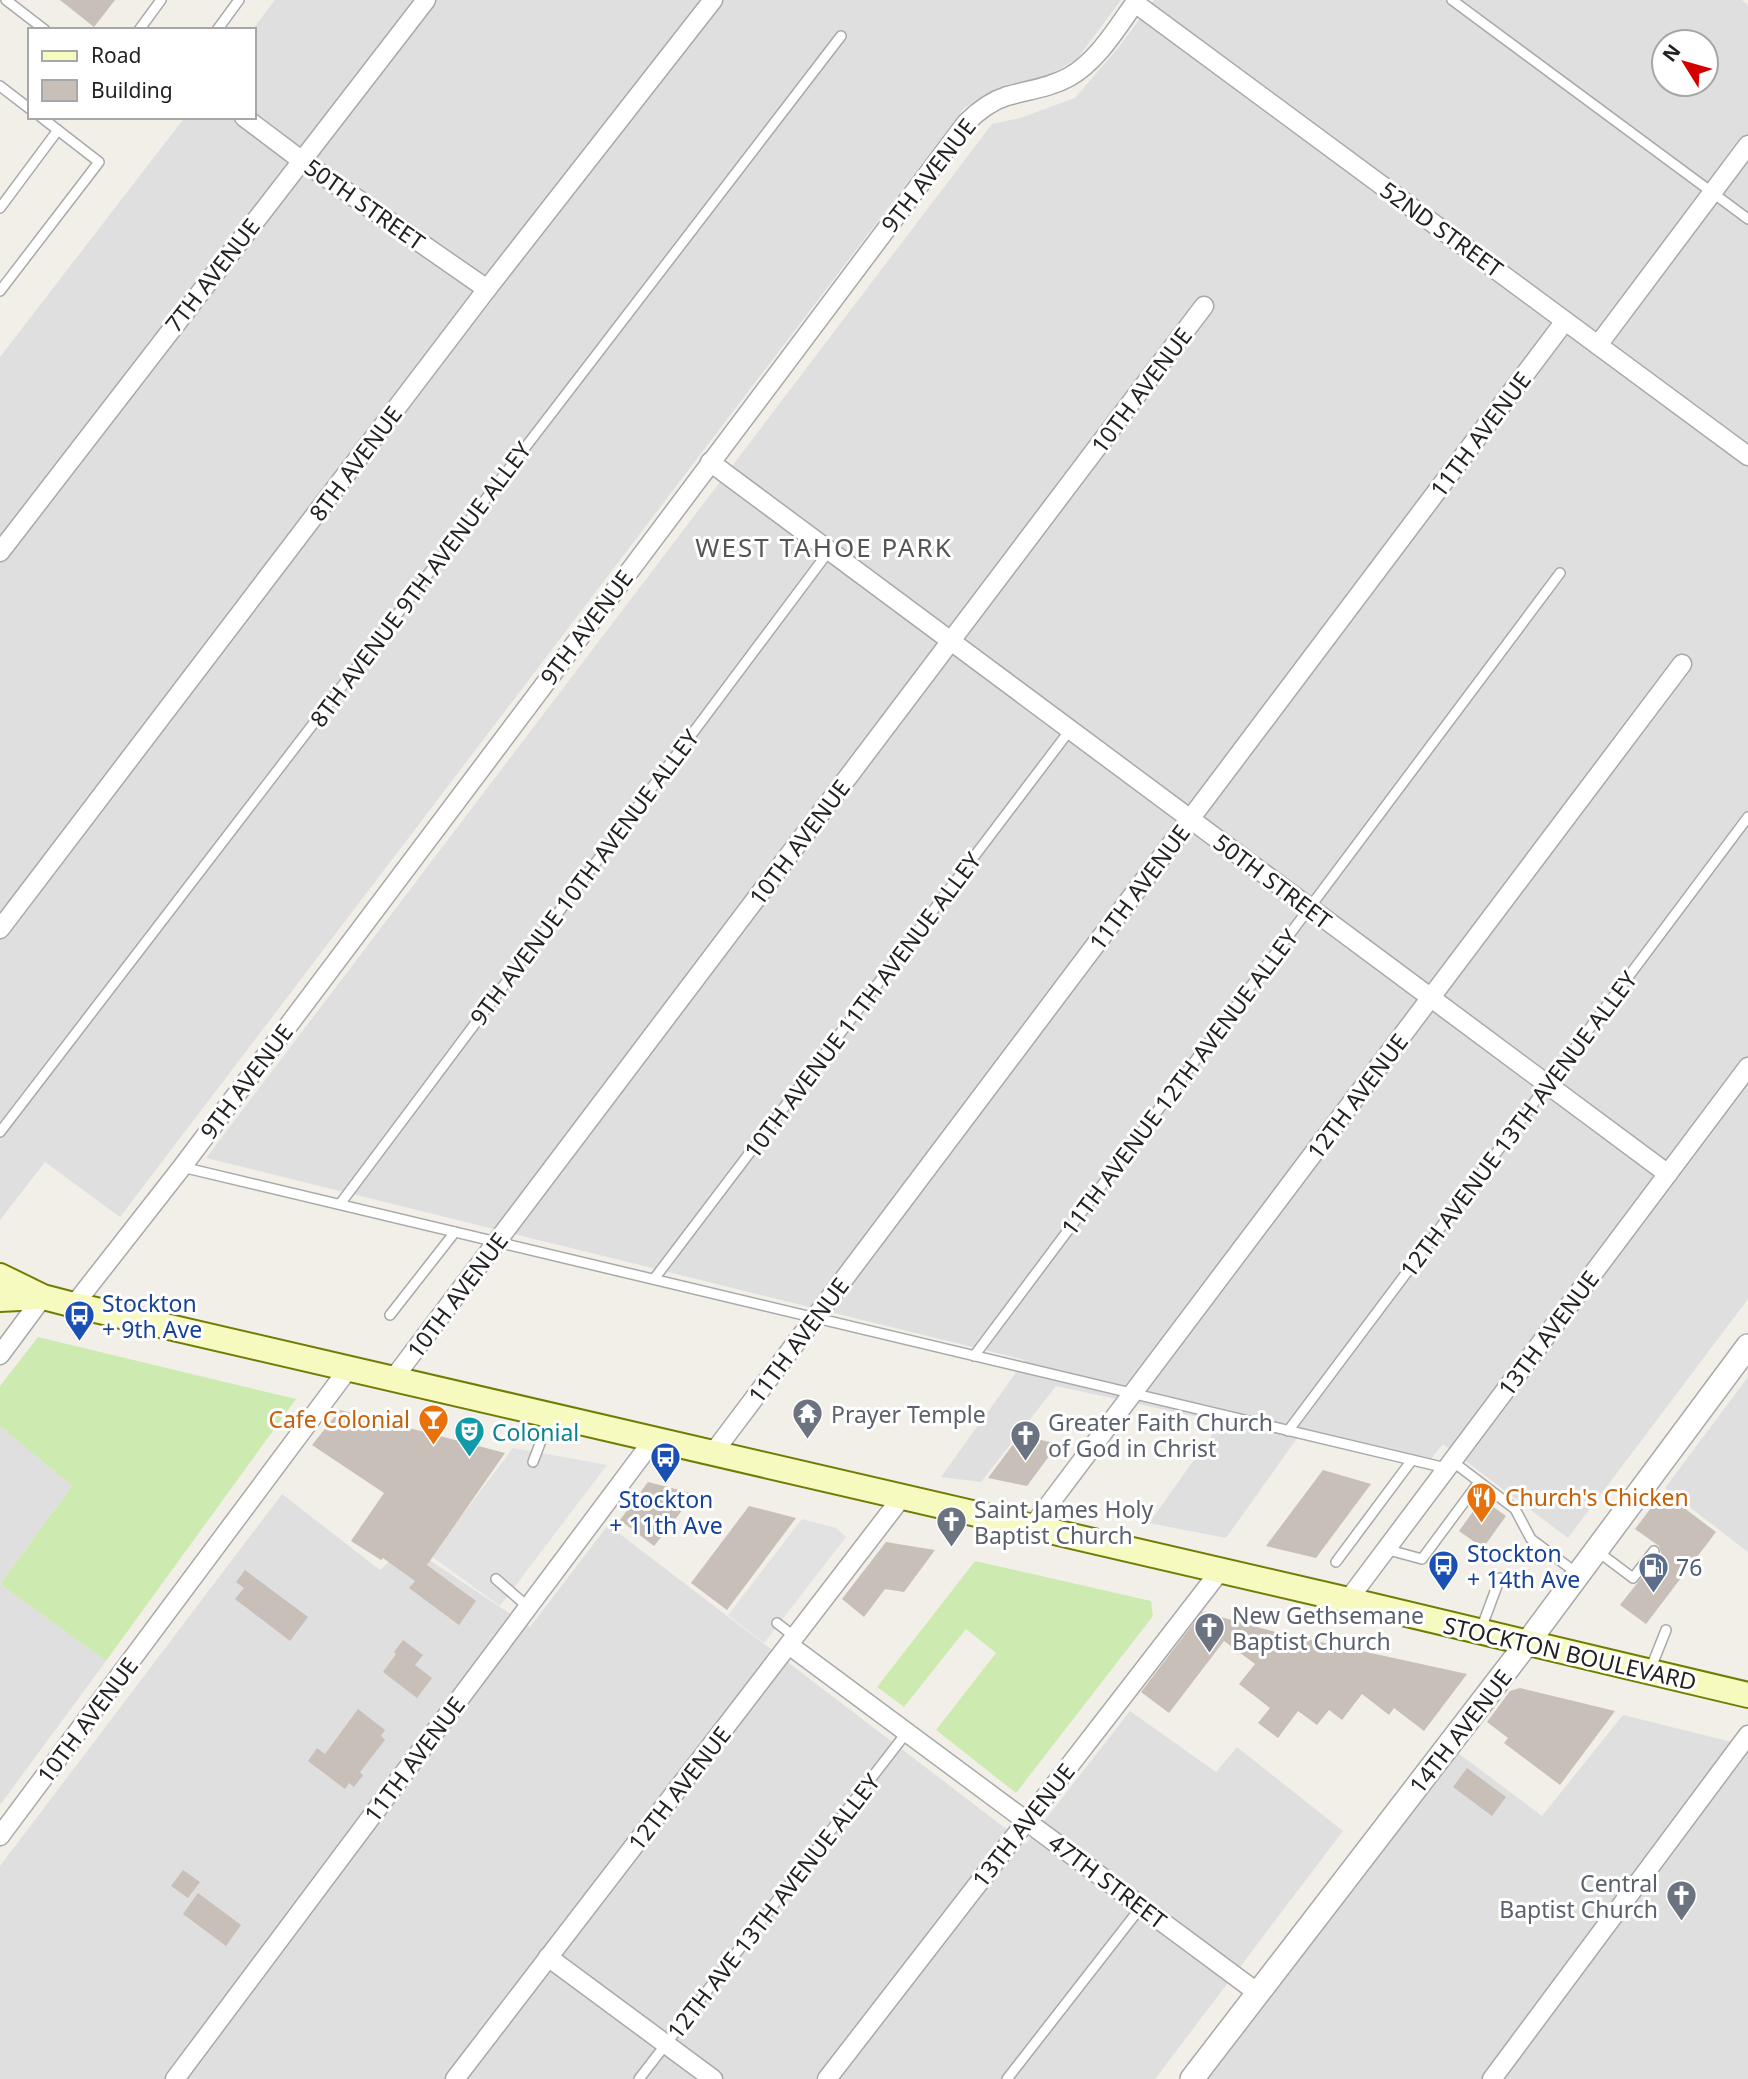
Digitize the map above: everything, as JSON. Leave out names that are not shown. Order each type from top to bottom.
[{"type":"main road","name":"STOCKTON BOULEVARD","points":[[0,1276],[43,1297],[74,1305],[1748,1695]]},
{"type":"main road","name":"STOCKTON BOULEVARD","points":[[0,1299],[43,1297]]},
{"type":"street","name":"7TH AVENUE","points":[[0,552],[426,0]]},
{"type":"street","name":"8TH AVENUE","points":[[0,929],[487,289],[712,0]]},
{"type":"street","name":"52ND STREET","points":[[1136,1],[1748,456]]},
{"type":"street","name":"9TH AVENUE","points":[[74,1305],[182,1167],[966,122],[995,101],[1048,87],[1071,76],[1092,60],[1136,1]]},
{"type":"street","name":"50TH STREET","points":[[247,119],[487,289]]},
{"type":"street","points":[[1598,345],[1748,145]]},
{"type":"street","name":"10TH AVENUE","points":[[393,1379],[1204,306]]},
{"type":"street","name":"11TH AVENUE","points":[[713,1453],[1565,321]]},
{"type":"street","name":"50TH STREET","points":[[710,462],[1668,1174]]},
{"type":"street","name":"12TH AVENUE","points":[[1032,1527],[1682,664]]},
{"type":"street","name":"13TH AVENUE","points":[[1348,1600],[1748,1067]]},
{"type":"street","points":[[0,1355],[43,1297]]},
{"type":"street","name":"14TH AVENUE","points":[[1192,2079],[1528,1643],[1748,1346]]},
{"type":"street","name":"10TH AVENUE","points":[[0,1836],[349,1368]]},
{"type":"street","name":"11TH AVENUE","points":[[175,2079],[654,1439]]},
{"type":"street","name":"12TH AVENUE","points":[[455,2079],[902,1497]]},
{"type":"street","name":"13TH AVENUE","points":[[827,2079],[1220,1571]]},
{"type":"street","name":"47TH STREET","points":[[792,1641],[906,1732],[1258,1993]]},
{"type":"street","points":[[1492,2079],[1748,1735]]},
{"type":"street","points":[[548,1957],[713,2079]]},
{"type":"lane","points":[[6,0],[42,28]]},
{"type":"lane","points":[[140,28],[161,0]]},
{"type":"lane","points":[[218,28],[239,0]]},
{"type":"lane","points":[[1451,0],[1748,219]]},
{"type":"lane","name":"8TH AVENUE 9TH AVENUE ALLEY","points":[[0,1132],[841,36]]},
{"type":"lane","points":[[0,86],[28,107]]},
{"type":"lane","points":[[0,291],[99,162],[44,119]]},
{"type":"lane","points":[[0,208],[58,130]]},
{"type":"lane","name":"9TH AVENUE 10TH AVENUE ALLEY","points":[[340,1204],[829,551]]},
{"type":"lane","name":"11TH AVENUE 12TH AVENUE ALLEY","points":[[974,1356],[1560,573]]},
{"type":"lane","name":"10TH AVENUE 11TH AVENUE ALLEY","points":[[654,1279],[1070,730]]},
{"type":"lane","name":"12TH AVENUE 13TH AVENUE ALLEY","points":[[1288,1431],[1748,817]]},
{"type":"lane","points":[[182,1167],[1288,1431],[1412,1460],[1449,1465],[1479,1482],[1515,1509],[1531,1539],[1578,1574]]},
{"type":"lane","points":[[390,1315],[455,1232]]},
{"type":"lane","points":[[533,1462],[551,1415]]},
{"type":"lane","points":[[1336,1562],[1412,1460]]},
{"type":"lane","points":[[1385,1549],[1422,1559],[1479,1482]]},
{"type":"lane","points":[[1596,1550],[1633,1578],[1654,1551]]},
{"type":"lane","points":[[1480,1631],[1500,1578]]},
{"type":"lane","points":[[496,1579],[528,1607]]},
{"type":"lane","points":[[778,1623],[792,1641]]},
{"type":"lane","points":[[1649,1671],[1666,1630]]},
{"type":"lane","name":"12TH AVE 13TH AVENUE ALLEY","points":[[639,2079],[906,1732]]},
{"type":"lane","points":[[1007,2079],[1141,1906]]},
{"type":"shaded area","points":[[275,0],[1121,0],[1077,59],[1047,76],[1007,85],[964,108],[120,1217],[45,1162],[0,1220],[0,357],[183,119],[256,119],[256,28],[254,28]]},
{"type":"shaded area","points":[[1154,0],[1742,0],[1748,5],[1748,1299],[1568,1538],[1443,1444],[1431,1459],[1303,1430],[1226,1538],[1149,1523],[1221,1422],[1056,1386],[981,1482],[941,1477],[1025,1360],[206,1158],[992,124],[1020,118],[1075,98]]},
{"type":"shaded area","points":[[1748,1377],[1748,1552],[1665,1488]]},
{"type":"shaded area","points":[[0,1426],[72,1486],[0,1584]]},
{"type":"shaded area","points":[[513,1448],[607,1465],[500,1606],[431,1556]]},
{"type":"shaded area","points":[[282,1494],[380,1570],[407,1545],[530,1627],[608,1525],[1026,1844],[1130,1711],[1216,1772],[1237,1747],[1343,1831],[1155,2079],[0,2079],[0,1866]]},
{"type":"shaded area","points":[[802,1519],[836,1528],[846,1537],[764,1643],[728,1615]]},
{"type":"shaded area","points":[[0,1584],[106,1661],[0,1805]]},
{"type":"shaded area","points":[[1623,1715],[1748,1746],[1748,2079],[1199,2079],[1454,1750],[1542,1816]]},
{"type":"green space","points":[[38,1337],[296,1399],[106,1661],[0,1584],[72,1486],[0,1426],[0,1386]]},
{"type":"green space","points":[[975,1561],[1151,1601],[1153,1616],[1016,1793],[936,1730],[996,1653],[966,1629],[904,1707],[877,1687]]},
{"type":"building","points":[[60,0],[115,0],[94,27]]},
{"type":"building","points":[[340,1410],[505,1453],[427,1565],[476,1601],[459,1625],[409,1588],[415,1581],[383,1558],[381,1560],[351,1541],[384,1493],[312,1445]]},
{"type":"building","points":[[1020,1435],[1058,1444],[1027,1486],[988,1478]]},
{"type":"building","points":[[1323,1470],[1371,1484],[1316,1558],[1266,1546]]},
{"type":"building","points":[[648,1482],[695,1494],[654,1546],[620,1520]]},
{"type":"building","points":[[1663,1492],[1716,1532],[1646,1624],[1620,1605],[1661,1553],[1659,1546],[1635,1529]]},
{"type":"building","points":[[1482,1499],[1506,1516],[1483,1548],[1459,1531]]},
{"type":"building","points":[[749,1506],[796,1518],[727,1610],[691,1583]]},
{"type":"building","points":[[886,1542],[935,1550],[904,1592],[885,1589],[864,1617],[842,1599]]},
{"type":"building","points":[[245,1570],[308,1617],[290,1641],[235,1599],[244,1588],[236,1582]]},
{"type":"building","points":[[1202,1612],[1279,1633],[1467,1674],[1424,1731],[1394,1708],[1389,1715],[1362,1694],[1342,1720],[1329,1710],[1317,1725],[1298,1711],[1278,1738],[1258,1723],[1270,1708],[1239,1684],[1255,1664],[1224,1641],[1169,1713],[1141,1692]]},
{"type":"building","points":[[403,1640],[423,1655],[415,1665],[432,1678],[417,1698],[383,1672]]},
{"type":"building","points":[[1520,1688],[1615,1711],[1560,1785],[1504,1743],[1508,1738],[1487,1722],[1510,1691]]},
{"type":"building","points":[[358,1709],[385,1730],[381,1736],[385,1740],[360,1772],[363,1775],[354,1787],[349,1783],[345,1789],[308,1761],[317,1748],[325,1754]]},
{"type":"building","points":[[1467,1768],[1506,1797],[1492,1816],[1453,1787]]},
{"type":"building","points":[[183,1870],[200,1882],[188,1898],[171,1886]]},
{"type":"building","points":[[198,1893],[241,1925],[226,1946],[183,1914]]},
{"type":"place","name":"Stockton + 9th Ave","points":[[79,1343]]},
{"type":"place","name":"Prayer Temple","points":[[808,1441]]},
{"type":"place","name":"Cafe Colonial","points":[[433,1446]]},
{"type":"place","name":"Colonial","points":[[469,1459]]},
{"type":"place","name":"Greater Faith Church of God in Christ","points":[[1025,1462]]},
{"type":"place","name":"Stockton + 11th Ave","points":[[666,1485]]},
{"type":"place","name":"Church's Chicken","points":[[1482,1524]]},
{"type":"place","name":"Saint James Holy Baptist Church","points":[[951,1549]]},
{"type":"place","name":"Stockton + 14th Ave","points":[[1444,1593]]},
{"type":"place","name":"76","points":[[1653,1594]]},
{"type":"place","name":"New Gethsemane Baptist Church","points":[[1209,1655]]},
{"type":"place","name":"Central Baptist Church","points":[[1681,1923]]},
{"type":"district","name":"WEST TAHOE PARK","points":[[824,547]]}]
